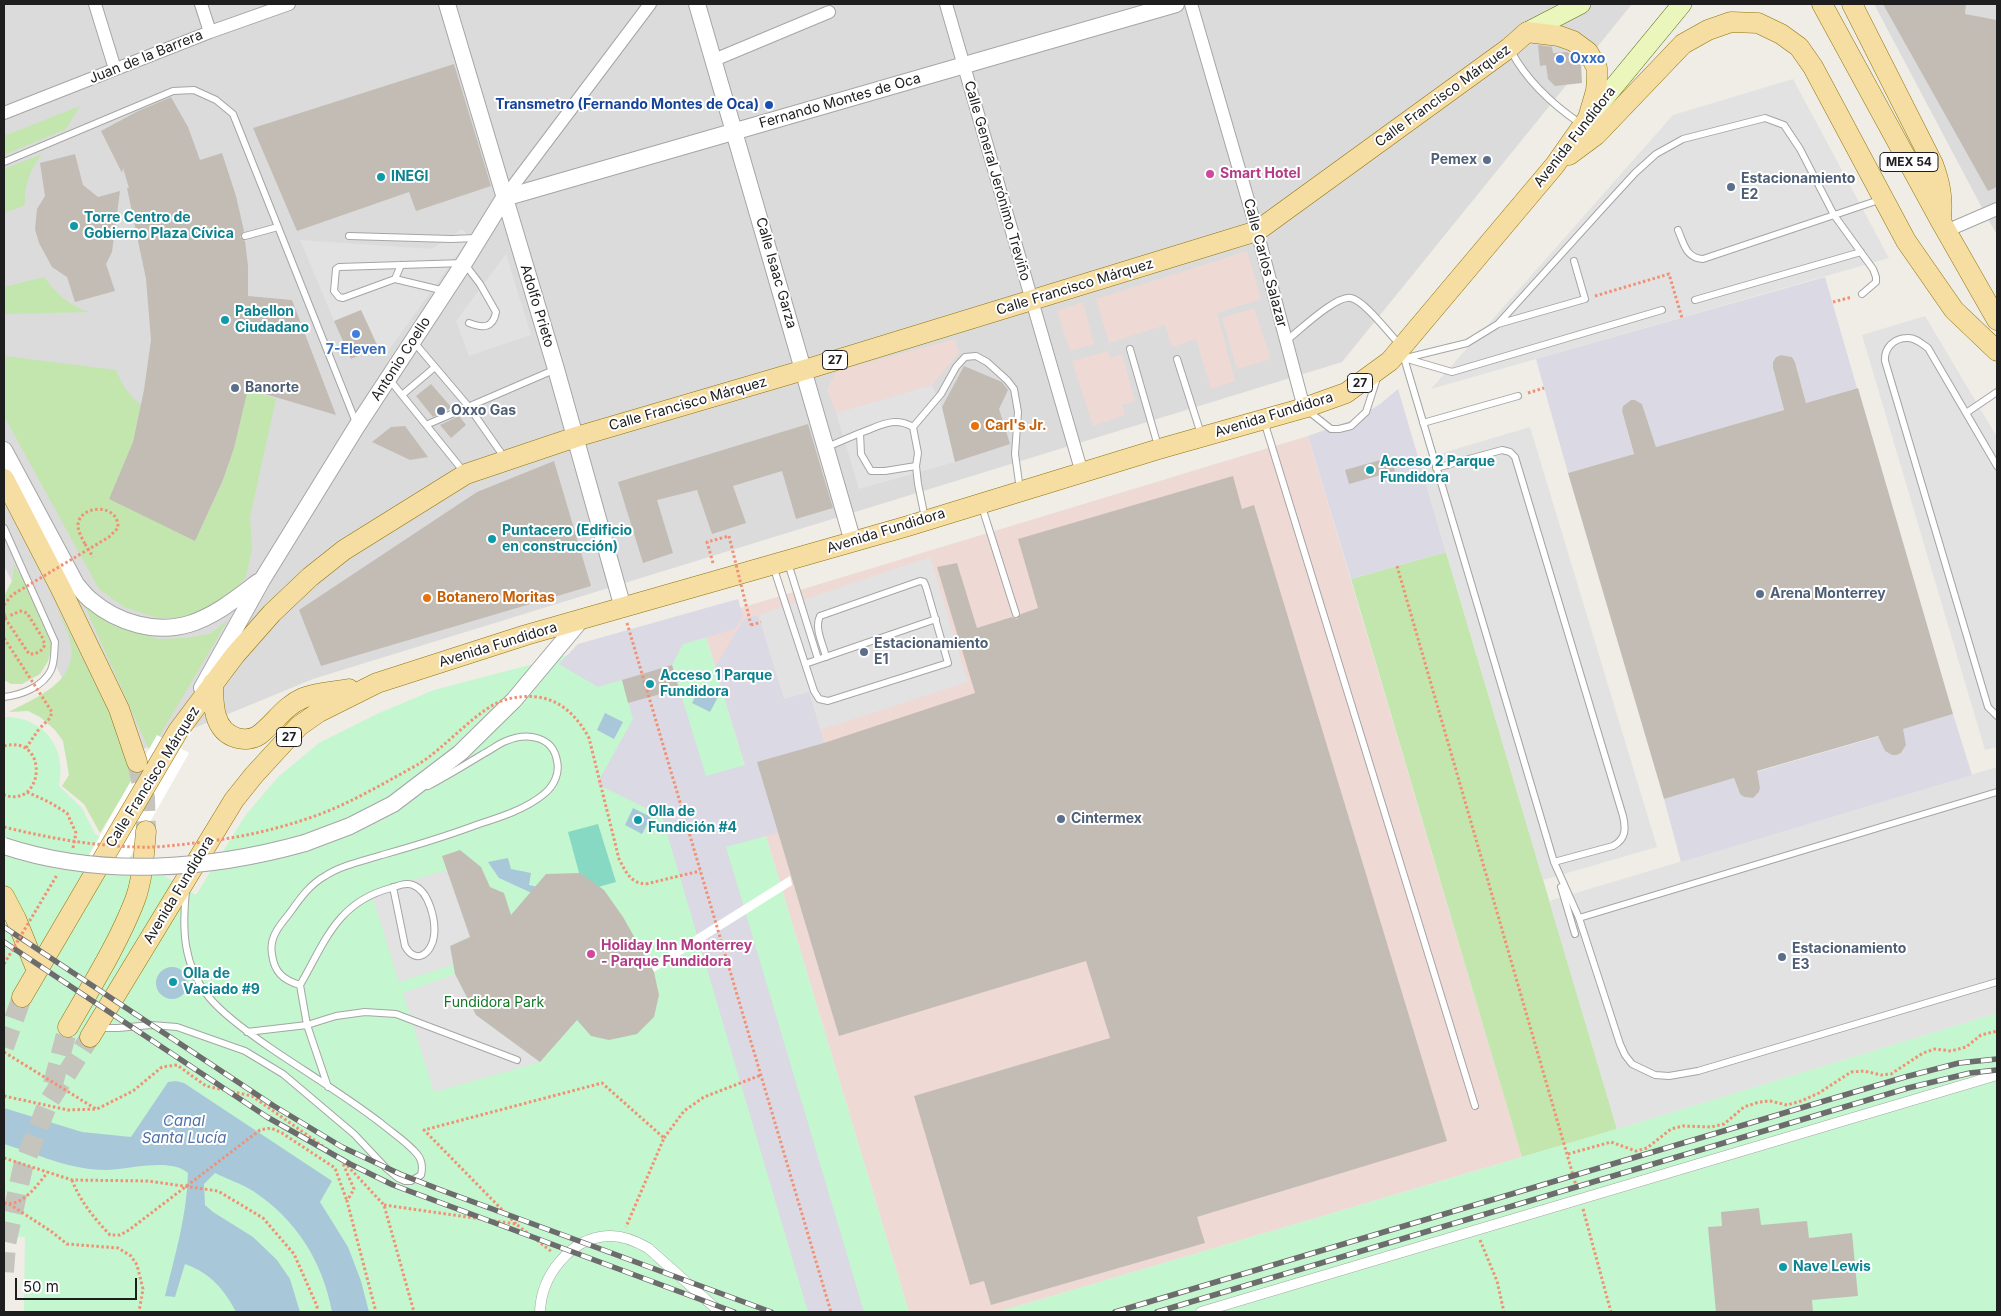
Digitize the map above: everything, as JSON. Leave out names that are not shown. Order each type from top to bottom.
[{"type":"main road","name":"27","points":[[1527,32],[1581,4]]},
{"type":"main road","name":"Avenida Fundidora","points":[[92,1032],[234,800],[254,774],[300,726],[319,712],[377,683],[526,636],[853,542],[1159,449],[1304,408],[1346,393],[1394,359],[1555,165],[1586,122],[1682,4]]},
{"type":"main road","name":"MEX 54","points":[[1822,4],[1997,320]]},
{"type":"main road","points":[[1852,4],[1933,164],[1940,183],[1943,200],[1943,225]]},
{"type":"main road","points":[[1555,165],[1596,136],[1683,44],[1708,30],[1732,22],[1758,23],[1781,34],[1799,47],[1813,67],[1906,241],[1949,302],[1971,327],[1997,351]]},
{"type":"main road","name":"Calle Francisco Márquez","points":[[22,997],[178,731],[213,683],[272,613],[310,577],[344,550],[466,474],[506,460],[576,437],[804,370],[1257,231],[1509,48],[1527,32]]},
{"type":"main road","points":[[1527,32],[1559,36],[1573,41],[1588,52],[1594,61],[1597,78],[1596,91],[1586,122]]},
{"type":"main road","points":[[4,479],[60,587],[114,700],[137,762]]},
{"type":"main road","points":[[213,683],[213,706],[218,722],[228,735],[244,740],[258,736],[285,709],[304,698],[377,683]]},
{"type":"main road","points":[[68,1026],[109,955],[136,898],[142,872],[146,831]]},
{"type":"main road","points":[[4,896],[16,919],[37,971]]},
{"type":"street","points":[[95,4],[115,69]]},
{"type":"street","points":[[201,4],[210,32]]},
{"type":"street","name":"Juan de la Barrera","points":[[4,113],[210,32],[288,4]]},
{"type":"street","name":"Adolfo Prieto","points":[[447,4],[576,437],[623,608]]},
{"type":"street","name":"Antonio Coello","points":[[178,731],[262,580],[357,426],[446,292],[504,198],[650,4]]},
{"type":"street","name":"Calle Isaac Garza","points":[[697,4],[853,542]]},
{"type":"street","name":"Calle General Jerónimo Treviño","points":[[946,4],[1082,473]]},
{"type":"street","name":"Fernando Montes de Oca","points":[[504,198],[1176,4]]},
{"type":"street","name":"Calle Carlos Salazar","points":[[1191,4],[1257,231],[1304,408]]},
{"type":"street","points":[[714,60],[829,12]]},
{"type":"street","points":[[1943,225],[1997,209]]},
{"type":"street","points":[[4,450],[76,584],[92,602],[113,614],[140,626],[170,628],[190,624],[220,610],[262,580]]},
{"type":"street","points":[[4,846],[65,861],[128,867],[200,864],[268,853],[305,843],[350,826],[393,804],[467,746],[514,700],[580,621]]},
{"type":"street","points":[[1202,1312],[1997,1075]]},
{"type":"street","points":[[540,1312],[540,1302],[546,1285],[552,1271],[561,1260],[576,1247],[594,1239],[608,1236],[636,1240],[648,1248],[720,1312]]},
{"type":"lane","points":[[1509,48],[1521,69],[1560,110],[1586,122]]},
{"type":"lane","points":[[4,162],[173,91],[194,90],[216,100],[233,114],[357,426]]},
{"type":"lane","points":[[1498,324],[1635,172],[1656,154],[1683,139],[1765,118],[1784,126],[1800,149],[1834,216],[1873,269],[1876,278],[1873,286],[1862,294]]},
{"type":"lane","points":[[1678,230],[1689,255],[1695,259],[1703,259],[1883,198]]},
{"type":"lane","points":[[245,236],[278,227]]},
{"type":"lane","points":[[349,236],[479,238]]},
{"type":"lane","points":[[1695,300],[1861,252]]},
{"type":"lane","points":[[1304,408],[1331,429],[1351,426],[1366,412],[1394,359],[1467,343],[1498,324],[1585,299],[1574,261]]},
{"type":"lane","points":[[446,292],[395,279],[343,298],[338,297],[334,291],[336,269],[338,267],[464,263],[480,284],[496,312],[493,322],[486,327],[469,323]]},
{"type":"lane","points":[[395,279],[401,265]]},
{"type":"lane","points":[[1287,340],[1322,312],[1340,300],[1350,298],[1361,303],[1394,359],[1423,424],[1575,934]]},
{"type":"lane","points":[[1394,359],[1452,372],[1662,310]]},
{"type":"lane","points":[[1997,466],[1928,348],[1919,341],[1908,337],[1894,342],[1888,347],[1885,361],[1988,707],[1997,716]]},
{"type":"lane","points":[[413,341],[469,407],[506,460]]},
{"type":"lane","points":[[1130,349],[1159,449]]},
{"type":"lane","points":[[913,427],[941,394],[956,367],[965,357],[976,356],[987,362],[1014,389],[1018,412],[1015,454],[1020,491]]},
{"type":"lane","points":[[1177,359],[1202,437]]},
{"type":"lane","points":[[402,395],[436,367]]},
{"type":"lane","points":[[426,425],[556,369]]},
{"type":"lane","points":[[389,379],[466,474]]},
{"type":"lane","points":[[1966,413],[1997,392]]},
{"type":"lane","points":[[1423,424],[1518,396]]},
{"type":"lane","points":[[1264,420],[1474,1106]]},
{"type":"lane","points":[[826,447],[891,422],[903,422],[913,427]]},
{"type":"lane","points":[[913,427],[918,453],[916,466],[925,520]]},
{"type":"lane","points":[[860,433],[861,454],[871,471],[885,471],[916,466]]},
{"type":"lane","points":[[1436,468],[1502,450],[1510,452],[1514,457],[1621,806],[1626,828],[1619,842],[1554,862]]},
{"type":"lane","points":[[981,503],[1016,614]]},
{"type":"lane","points":[[4,528],[55,642],[50,671],[38,685],[19,696],[4,697]]},
{"type":"lane","points":[[780,563],[818,659]]},
{"type":"lane","points":[[780,563],[805,664],[814,691],[819,699],[828,701],[948,663],[924,582],[820,616],[817,622],[826,657]]},
{"type":"lane","points":[[805,664],[936,619]]},
{"type":"lane","points":[[300,985],[282,978],[276,970],[271,949],[273,937],[280,924],[310,886],[325,875],[346,866],[437,839],[510,814],[544,794],[552,787],[558,774],[558,762],[555,751],[546,741],[533,736],[506,741],[393,804]]},
{"type":"lane","points":[[1579,918],[1997,792]]},
{"type":"lane","points":[[1554,862],[1579,918],[1620,1044],[1632,1064],[1655,1075],[1669,1076],[1698,1071],[1997,982]]},
{"type":"lane","points":[[92,1032],[151,1025],[177,1027],[245,1051],[283,1074],[354,1134],[398,1178],[411,1181],[421,1175],[421,1162],[418,1155],[408,1145],[364,1111],[247,1032],[208,997],[190,964],[182,922],[187,879]]},
{"type":"lane","points":[[328,1086],[308,1025],[300,985],[340,917],[351,906],[365,898],[393,887],[406,884],[414,886],[422,891],[428,900],[434,936],[431,946],[423,955],[410,954],[405,946],[393,887]]},
{"type":"lane","points":[[247,1032],[308,1025],[336,1016],[365,1012],[396,1014],[517,1060]]},
{"type":"path","points":[[1585,299],[1669,274],[1682,318]]},
{"type":"path","points":[[1833,302],[1862,294]]},
{"type":"path","points":[[1518,396],[1544,388]]},
{"type":"path","points":[[4,604],[12,595],[109,537],[118,528],[118,523],[114,514],[104,509],[96,509],[81,517],[78,523],[79,531],[85,544],[93,557]]},
{"type":"path","points":[[718,581],[707,542],[729,536],[751,625],[760,622]]},
{"type":"path","points":[[1397,566],[1568,1154],[1611,1312]]},
{"type":"path","points":[[623,608],[831,1312]]},
{"type":"path","points":[[4,613],[5,618],[29,654],[42,651],[45,644],[27,613],[20,611],[9,616],[4,617]]},
{"type":"path","points":[[4,638],[52,712],[50,718],[39,729],[26,748]]},
{"type":"path","points":[[4,827],[86,844],[139,848],[223,840],[264,832],[324,813],[370,791],[421,762],[488,708],[505,699],[522,696],[539,697],[570,710],[581,722],[589,738],[619,859],[627,875],[638,884],[646,884],[700,871]]},
{"type":"path","points":[[4,746],[16,745],[26,748],[33,756],[37,765],[37,775],[33,784],[26,792],[17,796],[4,794]]},
{"type":"path","points":[[26,792],[49,802],[67,813],[76,833],[72,850]]},
{"type":"path","points":[[4,964],[59,872]]},
{"type":"path","points":[[1568,1154],[1611,1142],[1636,1151],[1647,1148],[1671,1129],[1683,1126],[1711,1127],[1724,1124],[1744,1107],[1759,1102],[1787,1105],[1801,1101],[1819,1093],[1851,1072],[1864,1070],[1891,1074],[1923,1053],[1934,1050],[1951,1051],[1966,1047],[1981,1035],[1997,1031]]},
{"type":"path","points":[[4,1052],[97,1109]]},
{"type":"path","points":[[4,1096],[68,1110],[97,1109],[133,1091],[162,1067],[177,1065],[206,1086],[252,1096],[341,1159],[384,1205],[414,1312]]},
{"type":"path","points":[[622,1237],[664,1138],[684,1111],[704,1097],[761,1075]]},
{"type":"path","points":[[561,1260],[516,1224],[424,1130],[602,1083],[664,1138]]},
{"type":"path","points":[[72,1180],[78,1196],[110,1235],[120,1235],[260,1130],[271,1128],[282,1133],[335,1168],[342,1182],[376,1312]]},
{"type":"path","points":[[4,1158],[72,1180],[148,1181],[218,1191],[263,1218],[294,1254],[317,1306],[317,1312]]},
{"type":"path","points":[[341,1159],[354,1188],[347,1201]]},
{"type":"path","points":[[9,1204],[27,1197],[48,1172]]},
{"type":"path","points":[[4,1203],[9,1204],[52,1232],[66,1244],[118,1248],[131,1256],[137,1265],[143,1289],[139,1312]]},
{"type":"path","points":[[384,1205],[516,1224]]},
{"type":"path","points":[[1476,1230],[1497,1281],[1504,1312]]},
{"type":"shaded area","points":[[4,4],[1632,4],[1342,362],[313,679],[107,764],[4,566]]},
{"type":"shaded area","points":[[1874,4],[1997,4],[1997,235],[1989,221]]},
{"type":"shaded area","name":"Estacionamiento E2","points":[[1793,79],[1889,258],[1431,389],[1673,115]]},
{"type":"shaded area","points":[[462,229],[470,237],[386,354],[378,347],[361,310],[334,321],[300,240],[432,249]]},
{"type":"shaded area","points":[[1247,251],[1261,299],[1217,313],[1235,381],[1211,389],[1196,339],[1172,347],[1165,325],[1109,343],[1096,299]]},
{"type":"shaded area","points":[[506,254],[531,335],[469,356],[456,321]]},
{"type":"shaded area","points":[[1825,277],[1857,388],[1806,403],[1795,362],[1792,357],[1781,355],[1776,357],[1773,362],[1773,368],[1784,410],[1656,447],[1642,404],[1631,400],[1623,406],[1622,411],[1634,454],[1568,473],[1536,359]]},
{"type":"shaded area","points":[[1083,302],[1094,344],[1070,351],[1057,311]]},
{"type":"shaded area","points":[[1254,308],[1271,359],[1237,369],[1222,318]]},
{"type":"shaded area","points":[[1925,316],[1997,437],[1997,747],[1985,750],[1862,335]]},
{"type":"shaded area","points":[[955,339],[959,353],[932,385],[836,413],[827,389],[837,371]]},
{"type":"shaded area","points":[[1108,351],[1110,358],[1122,354],[1135,401],[1122,405],[1125,415],[1093,426],[1072,361]]},
{"type":"shaded area","points":[[932,385],[942,407],[955,462],[859,489],[836,413]]},
{"type":"shaded area","points":[[1398,389],[1446,552],[1351,579],[1308,436],[1358,418],[1380,404]]},
{"type":"shaded area","points":[[1530,427],[1657,847],[1543,880],[1419,460]]},
{"type":"shaded area","name":"Cintermex","points":[[1308,436],[1522,1157],[998,1312],[909,1312],[701,620]]},
{"type":"shaded area","name":"Estacionamiento E1","points":[[930,557],[968,682],[820,730],[809,692],[784,700],[758,615]]},
{"type":"shaded area","points":[[738,599],[743,616],[735,629],[683,644],[672,665],[706,776],[745,765],[715,667],[744,619],[758,615],[784,699],[809,692],[845,814],[726,847],[864,1312],[808,1312],[662,816],[597,784],[633,719],[622,680],[598,687],[559,664],[578,644]]},
{"type":"shaded area","points":[[1953,714],[1972,775],[1681,862],[1664,799],[1734,778],[1740,794],[1744,797],[1753,798],[1760,788],[1756,772],[1880,736],[1885,751],[1892,755],[1897,755],[1901,753],[1906,745],[1902,729]]},
{"type":"shaded area","name":"Estacionamiento E3","points":[[1997,767],[1997,1013],[1617,1129],[1549,901]]},
{"type":"shaded area","points":[[447,870],[470,937],[450,946],[453,965],[399,982],[371,892]]},
{"type":"shaded area","points":[[455,974],[476,1015],[540,1062],[434,1092],[403,993]]},
{"type":"green space","points":[[80,106],[66,129],[4,155],[4,136]]},
{"type":"green space","points":[[42,154],[29,178],[25,205],[4,213],[4,169]]},
{"type":"green space","points":[[44,277],[64,298],[75,306],[89,312],[4,314],[4,287]]},
{"type":"green space","points":[[4,356],[116,370],[126,389],[141,405],[133,442],[110,499],[195,541],[223,481],[234,448],[248,389],[276,399],[250,517],[252,549],[246,577],[219,605],[199,614],[176,619],[154,617],[124,607],[99,589],[4,416]]},
{"type":"green space","points":[[1446,552],[1617,1129],[1522,1157],[1351,579]]},
{"type":"green space","points":[[14,565],[35,600],[53,644],[48,661],[40,674],[22,684],[11,684],[4,680],[4,596],[13,579]]},
{"type":"green space","points":[[74,582],[130,630],[159,639],[185,638],[210,634],[228,620],[150,752]]},
{"type":"green space","points":[[57,608],[115,723],[133,778],[100,833],[84,804],[62,786],[69,775],[63,741],[55,730],[40,717],[28,711],[9,712],[54,686],[69,667],[71,655],[70,641]]},
{"type":"green space","name":"Fundidora Park","points":[[701,620],[909,1312],[24,1312],[25,1237],[4,1236],[4,717],[18,718],[31,722],[50,737],[56,747],[59,759],[61,772],[59,786],[82,808],[95,834],[196,895],[245,816],[278,777],[319,743],[379,713],[434,690]]},
{"type":"green space","points":[[598,824],[616,882],[584,891],[568,832]]},
{"type":"green space","points":[[1997,1013],[1997,1312],[998,1312],[1617,1129]]},
{"type":"water","points":[[701,686],[719,695],[710,712],[692,703]]},
{"type":"water","points":[[605,713],[623,722],[614,739],[597,730]]},
{"type":"water","points":[[633,808],[651,817],[642,834],[625,825]]},
{"type":"water","points":[[508,858],[511,869],[531,873],[529,885],[548,889],[547,900],[499,878],[488,862]]},
{"type":"water","name":"Olla de Vaciado #9","points":[[172,967],[183,972],[188,983],[183,994],[172,999],[161,994],[156,983],[161,972]]},
{"type":"water","name":"Canal Santa Lucía","points":[[168,1082],[184,1083],[332,1181],[320,1202],[348,1247],[361,1281],[369,1312],[332,1312],[322,1276],[295,1228],[268,1202],[253,1191],[215,1173],[204,1184],[205,1205],[253,1237],[277,1260],[290,1279],[300,1312],[236,1312],[221,1289],[209,1277],[185,1264],[175,1297],[165,1296],[183,1220],[188,1173],[180,1168],[160,1165],[105,1170],[79,1167],[54,1161],[4,1144],[4,1108],[82,1132],[131,1137]]},
{"type":"pier","points":[[157,735],[189,753],[121,873],[89,855]]},
{"type":"pier","points":[[790,876],[792,885],[654,972],[650,964]]},
{"type":"building","points":[[1883,4],[1966,4],[1965,14],[1997,20],[1997,187],[1988,191]]},
{"type":"building","name":"Oxxo","points":[[1538,45],[1552,47],[1553,53],[1567,52],[1579,60],[1582,83],[1555,86],[1548,79],[1546,65],[1540,66]]},
{"type":"building","name":"INEGI","points":[[454,64],[491,186],[416,211],[409,192],[297,231],[253,128]]},
{"type":"building","name":"Pabellon Ciudadano","points":[[171,97],[188,127],[200,160],[222,153],[236,196],[244,231],[240,237],[245,241],[248,266],[248,296],[292,300],[336,415],[248,389],[234,448],[223,480],[195,541],[109,499],[133,442],[144,390],[151,340],[146,279],[127,188],[129,188],[123,168],[122,173],[101,131],[138,111]]},
{"type":"building","name":"Torre Centro de Gobierno Plaza Cívica","points":[[75,154],[83,185],[98,197],[120,191],[112,252],[106,264],[115,291],[75,302],[67,277],[52,267],[39,243],[35,229],[37,209],[45,196],[40,163]]},
{"type":"building","name":"7-Eleven","points":[[361,310],[378,347],[351,359],[334,321]]},
{"type":"building","name":"Arena Monterrey","points":[[1781,355],[1792,357],[1795,362],[1806,403],[1858,388],[1953,714],[1903,729],[1906,745],[1901,753],[1897,755],[1892,755],[1885,751],[1878,736],[1757,771],[1760,788],[1753,798],[1744,797],[1740,794],[1734,778],[1664,799],[1568,473],[1634,454],[1622,411],[1623,406],[1631,400],[1642,404],[1656,447],[1784,410],[1773,368],[1773,362],[1776,357]]},
{"type":"building","name":"Carl's Jr.","points":[[964,366],[1002,382],[1008,390],[999,409],[1010,444],[955,462],[942,407]]},
{"type":"building","points":[[431,384],[452,408],[433,417],[416,396]]},
{"type":"building","points":[[459,416],[466,425],[451,438],[440,425]]},
{"type":"building","points":[[808,424],[833,508],[796,519],[782,471],[733,486],[746,523],[712,534],[697,490],[657,500],[673,553],[643,563],[618,482]]},
{"type":"building","points":[[405,426],[428,457],[410,460],[372,442],[391,427]]},
{"type":"building","name":"Acceso 2 Parque Fundidora","points":[[1391,457],[1395,471],[1349,484],[1345,470]]},
{"type":"building","name":"Puntacero (Edificio en construcción)","points":[[554,461],[591,586],[321,666],[299,610],[477,492]]},
{"type":"building","name":"Cintermex","points":[[1233,476],[1242,509],[1254,505],[1447,1141],[1197,1217],[1205,1243],[991,1305],[984,1281],[970,1285],[914,1096],[1110,1038],[1086,961],[839,1036],[757,762],[824,743],[975,693],[937,567],[957,563],[977,628],[1012,617],[1017,619],[1021,614],[1038,608],[1018,539]]},
{"type":"building","name":"Acceso 1 Parque Fundidora","points":[[672,665],[679,689],[628,703],[622,680]]},
{"type":"building","points":[[460,850],[481,867],[490,887],[504,893],[511,915],[546,874],[580,873],[604,890],[623,917],[654,972],[659,995],[654,1017],[637,1034],[609,1040],[591,1036],[577,1020],[540,1062],[476,1015],[455,974],[450,946],[470,937],[442,856]]},
{"type":"building","name":"Nave Lewis","points":[[1759,1208],[1761,1225],[1807,1221],[1809,1238],[1852,1233],[1858,1296],[1812,1300],[1813,1312],[1716,1312],[1708,1227],[1722,1226],[1721,1212]]},
{"type":"tunnel","points":[[137,762],[145,798],[146,831]]},
{"type":"tunnel","points":[[4,1047],[22,997]]},
{"type":"tunnel","points":[[53,1084],[68,1027]]},
{"type":"tunnel","points":[[4,1272],[6,1244],[23,1167],[48,1103],[90,1037]]},
{"type":"railway","points":[[4,927],[274,1106],[342,1147],[400,1174],[441,1190],[771,1312]]},
{"type":"railway","points":[[4,942],[267,1117],[350,1164],[393,1185],[734,1312]]},
{"type":"railway","points":[[1115,1312],[1905,1077],[1959,1063],[1997,1059]]},
{"type":"railway","points":[[1157,1312],[1908,1088],[1970,1073],[1997,1070]]},
{"type":"place","name":"Oxxo","points":[[1560,59]]},
{"type":"place","name":"Transmetro (Fernando Montes de Oca)","points":[[769,105]]},
{"type":"place","name":"Pemex","points":[[1487,160]]},
{"type":"place","name":"Smart Hotel","points":[[1210,174]]},
{"type":"place","name":"INEGI","points":[[381,177]]},
{"type":"place","name":"Estacionamiento E2","points":[[1731,187]]},
{"type":"place","name":"Torre Centro de Gobierno Plaza Cívica","points":[[74,226]]},
{"type":"place","name":"Pabellon Ciudadano","points":[[225,320]]},
{"type":"place","name":"7-Eleven","points":[[356,334]]},
{"type":"place","name":"Banorte","points":[[235,388]]},
{"type":"place","name":"Oxxo Gas","points":[[441,411]]},
{"type":"place","name":"Carl's Jr.","points":[[975,426]]},
{"type":"place","name":"Acceso 2 Parque Fundidora","points":[[1370,470]]},
{"type":"place","name":"Puntacero (Edificio en construcción)","points":[[492,539]]},
{"type":"place","name":"Arena Monterrey","points":[[1760,594]]},
{"type":"place","name":"Botanero Moritas","points":[[427,598]]},
{"type":"place","name":"Estacionamiento E1","points":[[864,652]]},
{"type":"place","name":"Acceso 1 Parque Fundidora","points":[[650,684]]},
{"type":"place","name":"Cintermex","points":[[1061,819]]},
{"type":"place","name":"Olla de Fundición #4","points":[[638,820]]},
{"type":"place","name":"Holiday Inn Monterrey - Parque Fundidora","points":[[591,954]]},
{"type":"place","name":"Estacionamiento E3","points":[[1782,957]]},
{"type":"place","name":"Olla de Vaciado #9","points":[[173,982]]},
{"type":"place","name":"Nave Lewis","points":[[1783,1267]]}]
